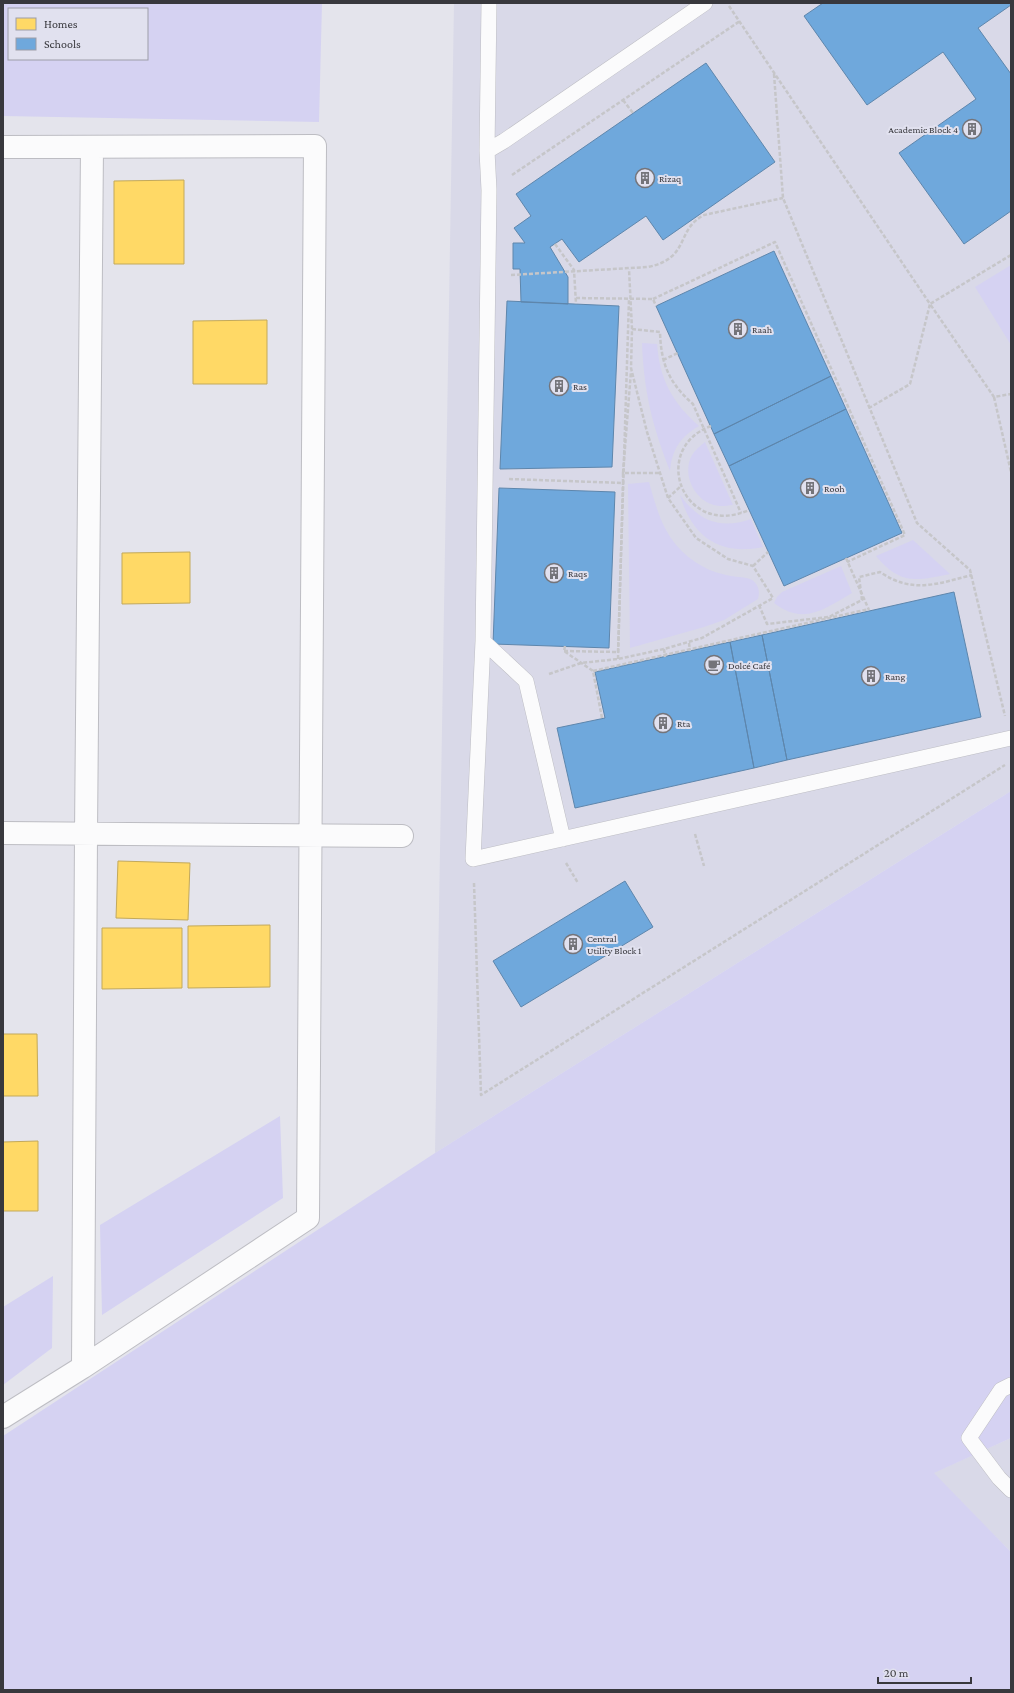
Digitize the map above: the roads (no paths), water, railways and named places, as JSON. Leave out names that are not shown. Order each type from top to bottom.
[{"type":"street","points":[[3,146],[315,146],[308,1218],[3,1417]]},
{"type":"street","points":[[83,1366],[92,147]]},
{"type":"street","points":[[3,833],[402,836]]},
{"type":"lane","points":[[489,3],[487,151],[489,190],[483,640],[473,858],[1011,738]]},
{"type":"lane","points":[[487,151],[504,141],[705,3]]},
{"type":"lane","points":[[483,640],[526,681],[563,839]]},
{"type":"lane","points":[[1011,1385],[1001,1390],[969,1438],[998,1478],[1011,1490]]},
{"type":"place","name":"Academic Block 4","points":[[972,129]]},
{"type":"place","name":"Rizaq","points":[[645,178]]},
{"type":"place","name":"Raah","points":[[738,329]]},
{"type":"place","name":"Ras","points":[[559,386]]},
{"type":"place","name":"Rooh","points":[[810,488]]},
{"type":"place","name":"Raqs","points":[[554,573]]},
{"type":"place","name":"Dolcé Café","points":[[714,665]]},
{"type":"place","name":"Rang","points":[[871,676]]},
{"type":"place","name":"Rta","points":[[663,723]]},
{"type":"place","name":"Central Utility Block 1","points":[[573,944]]}]
